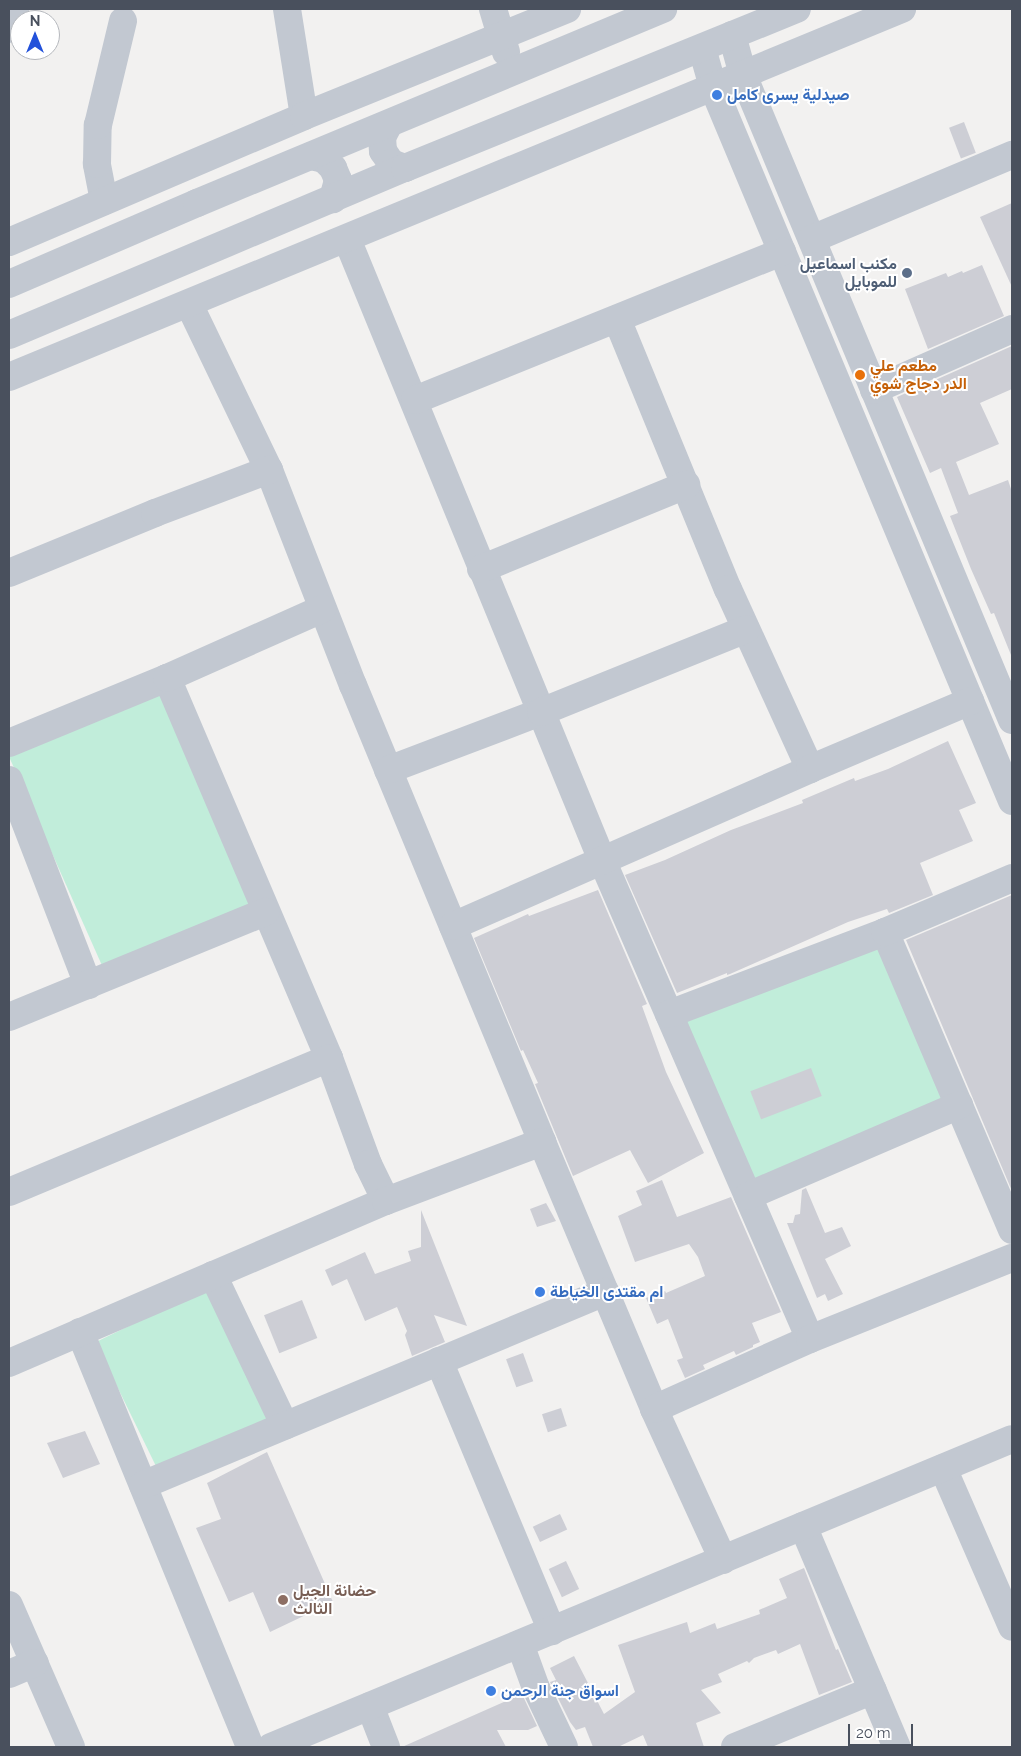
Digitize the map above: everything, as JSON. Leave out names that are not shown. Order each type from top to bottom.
[{"type":"street","points":[[9,28],[15,9]]},
{"type":"street","points":[[287,9],[304,116]]},
{"type":"street","points":[[493,9],[500,36],[514,72]]},
{"type":"street","points":[[9,242],[304,116],[567,9]]},
{"type":"street","points":[[9,284],[663,9]]},
{"type":"street","points":[[9,335],[405,168],[797,9]]},
{"type":"street","points":[[9,377],[743,75],[886,12]]},
{"type":"street","points":[[104,201],[97,164],[98,125],[123,22]]},
{"type":"street","points":[[732,35],[743,75],[874,390],[1006,685],[1012,720]]},
{"type":"street","points":[[702,48],[713,87],[1012,801]]},
{"type":"street","points":[[534,116],[548,156]]},
{"type":"street","points":[[389,124],[382,136],[383,151],[391,163],[405,168]]},
{"type":"street","points":[[812,239],[1012,154]]},
{"type":"street","points":[[311,156],[324,159],[333,168],[338,180],[332,199]]},
{"type":"street","points":[[39,229],[55,264]]},
{"type":"street","points":[[347,239],[415,400],[481,569],[602,860],[810,1339]]},
{"type":"street","points":[[415,400],[782,252]]},
{"type":"street","points":[[189,304],[269,470],[322,609],[542,1142],[654,1409],[723,1560]]},
{"type":"street","points":[[617,319],[746,629],[810,768]]},
{"type":"street","points":[[874,390],[1012,329]]},
{"type":"street","points":[[9,573],[154,513],[269,470]]},
{"type":"street","points":[[481,569],[686,485]]},
{"type":"street","points":[[9,743],[167,678],[322,609]]},
{"type":"street","points":[[388,770],[541,712],[746,629]]},
{"type":"street","points":[[167,678],[265,912],[329,1058],[368,1164],[386,1201]]},
{"type":"street","points":[[453,926],[810,768],[970,701]]},
{"type":"street","points":[[9,780],[88,985]]},
{"type":"street","points":[[669,1014],[885,932],[1012,878]]},
{"type":"street","points":[[9,1017],[265,912]]},
{"type":"street","points":[[885,932],[1012,1230]]},
{"type":"street","points":[[9,1192],[329,1058]]},
{"type":"street","points":[[748,1196],[959,1106]]},
{"type":"street","points":[[9,1363],[386,1201],[542,1142]]},
{"type":"street","points":[[654,1409],[810,1339],[1012,1258]]},
{"type":"street","points":[[214,1275],[285,1426]]},
{"type":"street","points":[[143,1485],[605,1292]]},
{"type":"street","points":[[80,1332],[250,1747]]},
{"type":"street","points":[[439,1361],[552,1631]]},
{"type":"street","points":[[271,1747],[1012,1439]]},
{"type":"street","points":[[943,1468],[1012,1627]]},
{"type":"street","points":[[803,1526],[896,1747]]},
{"type":"street","points":[[9,1605],[71,1747]]},
{"type":"street","points":[[520,1644],[536,1688],[564,1747]]},
{"type":"street","points":[[9,1674],[35,1663]]},
{"type":"street","points":[[737,1747],[873,1690]]},
{"type":"street","points":[[370,1706],[386,1747]]},
{"type":"green space","points":[[163,687],[261,906],[106,975],[9,756]]},
{"type":"green space","points":[[875,937],[945,1103],[753,1184],[683,1019]]},
{"type":"green space","points":[[207,1288],[271,1419],[160,1474],[96,1342]]},
{"type":"building","points":[[964,122],[976,153],[961,159],[949,128]]},
{"type":"building","points":[[1012,203],[1012,287],[980,217]]},
{"type":"building","points":[[982,265],[1004,316],[928,349],[905,289],[946,273],[948,277]]},
{"type":"building","points":[[1012,346],[1012,389],[980,403],[999,444],[956,462],[969,495],[1008,480],[1012,492],[1011,655],[994,613],[991,614],[971,569],[950,516],[958,513],[941,468],[930,473],[897,397]]},
{"type":"building","points":[[948,741],[976,803],[959,810],[973,841],[920,863],[933,895],[889,913],[887,909],[848,922],[730,974],[727,975],[727,973],[677,993],[625,875],[665,860],[731,830],[803,803],[802,800],[854,778],[855,781],[888,769]]},
{"type":"building","points":[[598,890],[647,1004],[642,1006],[666,1072],[704,1153],[648,1183],[630,1150],[573,1176],[535,1084],[538,1083],[523,1050],[521,1051],[474,938],[528,914],[529,916]]},
{"type":"building","points":[[1012,895],[1012,1191],[906,940]]},
{"type":"building","points":[[811,1068],[822,1096],[761,1119],[750,1091]]},
{"type":"building","points":[[662,1180],[677,1217],[731,1197],[781,1312],[752,1323],[760,1342],[753,1345],[753,1347],[736,1355],[734,1351],[703,1365],[705,1369],[685,1378],[677,1360],[683,1358],[668,1319],[657,1324],[646,1298],[665,1291],[666,1293],[705,1276],[698,1257],[689,1244],[635,1262],[618,1216],[642,1205],[636,1191]]},
{"type":"building","points":[[806,1188],[825,1233],[842,1227],[851,1246],[825,1259],[843,1294],[828,1301],[825,1294],[817,1298],[787,1223],[793,1223],[795,1215],[800,1214],[802,1190]]},
{"type":"building","points":[[546,1203],[556,1221],[537,1227],[530,1209]]},
{"type":"building","points":[[421,1210],[467,1326],[434,1315],[445,1342],[412,1356],[405,1335],[407,1331],[397,1307],[365,1321],[347,1279],[332,1286],[325,1270],[365,1252],[375,1274],[411,1261],[408,1251],[421,1247]]},
{"type":"building","points":[[302,1300],[317,1338],[279,1353],[264,1315]]},
{"type":"building","points":[[523,1353],[533,1381],[516,1387],[506,1359]]},
{"type":"building","points":[[561,1408],[567,1426],[548,1432],[542,1414]]},
{"type":"building","points":[[85,1431],[100,1464],[63,1478],[47,1443]]},
{"type":"building","points":[[267,1452],[333,1602],[270,1632],[253,1592],[229,1602],[196,1528],[221,1519],[207,1483]]},
{"type":"building","points":[[560,1514],[567,1529],[540,1542],[533,1527]]},
{"type":"building","points":[[566,1561],[579,1589],[562,1597],[549,1569]]},
{"type":"building","points":[[804,1568],[836,1650],[838,1649],[852,1682],[819,1695],[800,1644],[778,1654],[776,1650],[754,1658],[749,1663],[747,1661],[718,1674],[722,1682],[701,1690],[721,1713],[696,1723],[704,1747],[648,1747],[643,1735],[618,1747],[593,1747],[585,1727],[576,1730],[570,1722],[550,1682],[556,1680],[550,1668],[574,1656],[604,1714],[635,1692],[618,1645],[687,1622],[690,1633],[715,1623],[717,1629],[760,1614],[759,1610],[787,1598],[779,1579]]},
{"type":"building","points":[[522,1694],[537,1726],[528,1730],[497,1730],[506,1747],[402,1747]]},
{"type":"place","name":"صيدلية يسرى كامل","points":[[717,95]]},
{"type":"place","name":"مكنب اسماعيل للموبايل","points":[[907,273]]},
{"type":"place","name":"مطعم علي الدر دجاج شوي","points":[[860,375]]},
{"type":"place","name":"ام مقتدى الخياطة","points":[[540,1292]]},
{"type":"place","name":"حضانة الجيل الثالث","points":[[283,1600]]},
{"type":"place","name":"اسواق جنة الرحمن","points":[[491,1691]]}]
